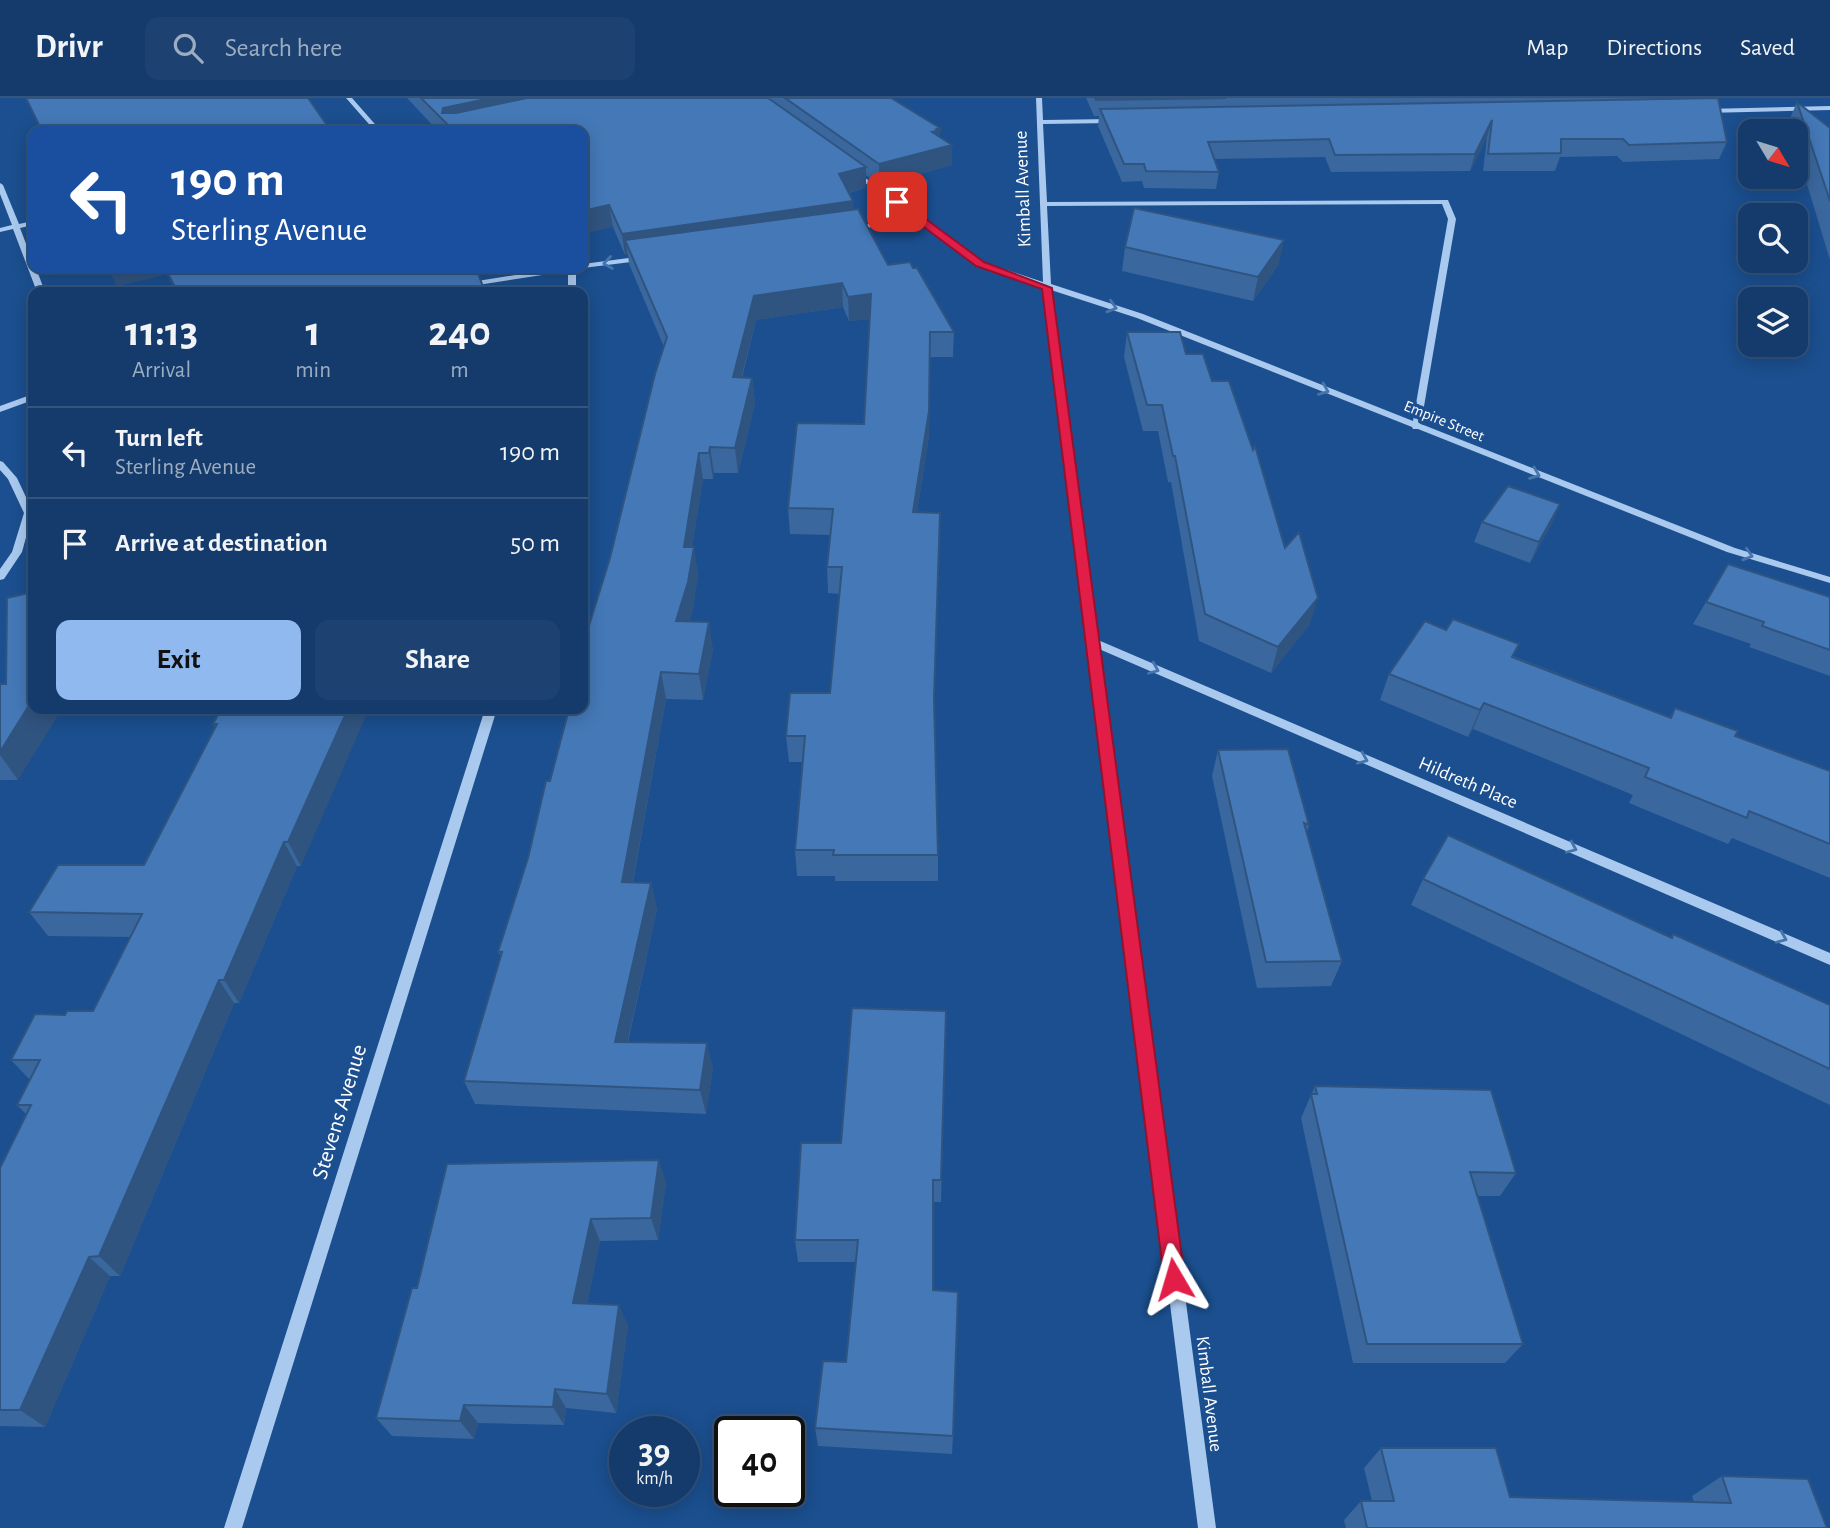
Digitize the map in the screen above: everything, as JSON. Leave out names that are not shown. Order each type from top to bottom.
[{"type":"street","points":[[349,98],[374,126]]},
{"type":"street","name":"Kimball Avenue","points":[[1039,98],[1047,288],[1207,1528]]},
{"type":"street","points":[[1691,111],[1830,108]]},
{"type":"street","points":[[1039,122],[1122,121]]},
{"type":"street","name":"Empire Street","points":[[850,169],[980,264],[1047,288],[1140,316],[1731,550],[1830,580]]},
{"type":"street","points":[[0,185],[28,258]]},
{"type":"street","points":[[1043,204],[1445,202],[1452,219],[1416,426]]},
{"type":"street","points":[[837,230],[918,217]]},
{"type":"street","points":[[0,230],[28,224]]},
{"type":"street","points":[[588,265],[650,257]]},
{"type":"street","points":[[457,286],[540,273]]},
{"type":"street","points":[[0,410],[28,399]]},
{"type":"street","points":[[0,464],[12,478],[28,511]]},
{"type":"street","points":[[0,577],[17,552],[28,516]]},
{"type":"street","name":"Hildreth Place","points":[[1091,642],[1830,959]]},
{"type":"street","name":"Stevens Avenue","points":[[233,1528],[489,714]]},
{"type":"building","points":[[26,98],[308,98],[328,126],[40,126]]},
{"type":"building","points":[[421,98],[491,98],[443,108],[442,113],[456,113],[527,98],[768,98],[866,167],[839,174],[853,201],[622,234],[609,205],[588,210],[588,126],[449,126]]},
{"type":"building","points":[[785,98],[891,98],[940,128],[932,132],[952,145],[879,164]]},
{"type":"building","points":[[1095,98],[1226,98],[1096,100]]},
{"type":"building","points":[[1718,98],[1727,142],[1629,145],[1623,139],[1561,139],[1561,153],[1488,154],[1492,120],[1475,154],[1335,155],[1329,139],[1208,142],[1219,172],[1146,171],[1144,164],[1124,164],[1100,109]]},
{"type":"building","points":[[1797,102],[1830,128],[1830,201],[1808,135],[1808,119],[1803,119]]},
{"type":"building","points":[[1134,208],[1284,240],[1258,277],[1125,247]]},
{"type":"building","points":[[858,209],[888,265],[910,262],[913,268],[917,268],[954,332],[930,332],[929,411],[913,512],[940,513],[934,698],[938,855],[833,855],[834,850],[795,850],[805,736],[786,736],[790,693],[830,693],[842,567],[827,567],[833,509],[788,508],[797,423],[864,424],[871,294],[848,297],[842,283],[754,296],[733,377],[752,378],[735,448],[710,447],[709,453],[699,453],[684,547],[694,547],[688,582],[676,621],[709,622],[699,674],[661,672],[622,882],[651,883],[615,1042],[707,1043],[700,1090],[464,1081],[502,952],[498,952],[528,858],[546,781],[550,781],[568,714],[588,714],[588,629],[610,558],[655,374],[667,337],[625,240]]},
{"type":"building","points":[[168,273],[478,273],[483,287],[175,287]]},
{"type":"building","points":[[1127,332],[1180,332],[1186,354],[1203,354],[1212,381],[1229,381],[1253,450],[1255,446],[1285,548],[1299,532],[1318,598],[1278,647],[1205,614],[1175,456],[1162,405],[1147,405]]},
{"type":"building","points":[[1508,486],[1560,504],[1539,542],[1482,522]]},
{"type":"building","points":[[1728,564],[1830,597],[1830,650],[1762,626],[1764,622],[1706,602]]},
{"type":"building","points":[[28,593],[28,707],[0,752],[0,684],[6,684],[7,598]]},
{"type":"building","points":[[1453,619],[1519,644],[1512,657],[1671,718],[1675,708],[1738,731],[1735,736],[1830,771],[1830,844],[1749,811],[1747,818],[1645,777],[1649,768],[1484,703],[1480,710],[1389,674],[1425,621],[1446,630]]},
{"type":"building","points":[[218,714],[346,714],[288,842],[284,842],[224,980],[219,980],[99,1256],[89,1257],[20,1410],[0,1410],[0,1168],[31,1105],[17,1105],[40,1060],[11,1060],[35,1014],[65,1015],[67,1011],[93,1011],[142,914],[29,912],[58,865],[144,865],[217,724],[213,724]]},
{"type":"building","points":[[1288,749],[1309,825],[1304,823],[1342,961],[1266,962],[1218,750]]},
{"type":"building","points":[[1448,835],[1672,938],[1673,934],[1830,1005],[1830,1069],[1423,879]]},
{"type":"building","points":[[852,1008],[946,1011],[941,1180],[933,1180],[933,1290],[958,1292],[953,1436],[815,1428],[823,1361],[846,1362],[858,1240],[795,1240],[801,1143],[841,1143]]},
{"type":"building","points":[[1315,1086],[1491,1090],[1516,1173],[1470,1172],[1523,1344],[1367,1344],[1311,1094],[1317,1094]]},
{"type":"building","points":[[659,1160],[651,1218],[591,1219],[573,1303],[619,1305],[607,1394],[555,1389],[553,1407],[464,1405],[460,1421],[376,1418],[412,1288],[417,1288],[447,1164]]},
{"type":"building","points":[[1381,1448],[1496,1448],[1510,1497],[1731,1503],[1722,1476],[1808,1479],[1827,1528],[1367,1528],[1361,1501],[1394,1501]]},
{"type":"route","points":[[897,202],[980,264],[1047,288],[1174,1279]]}]
